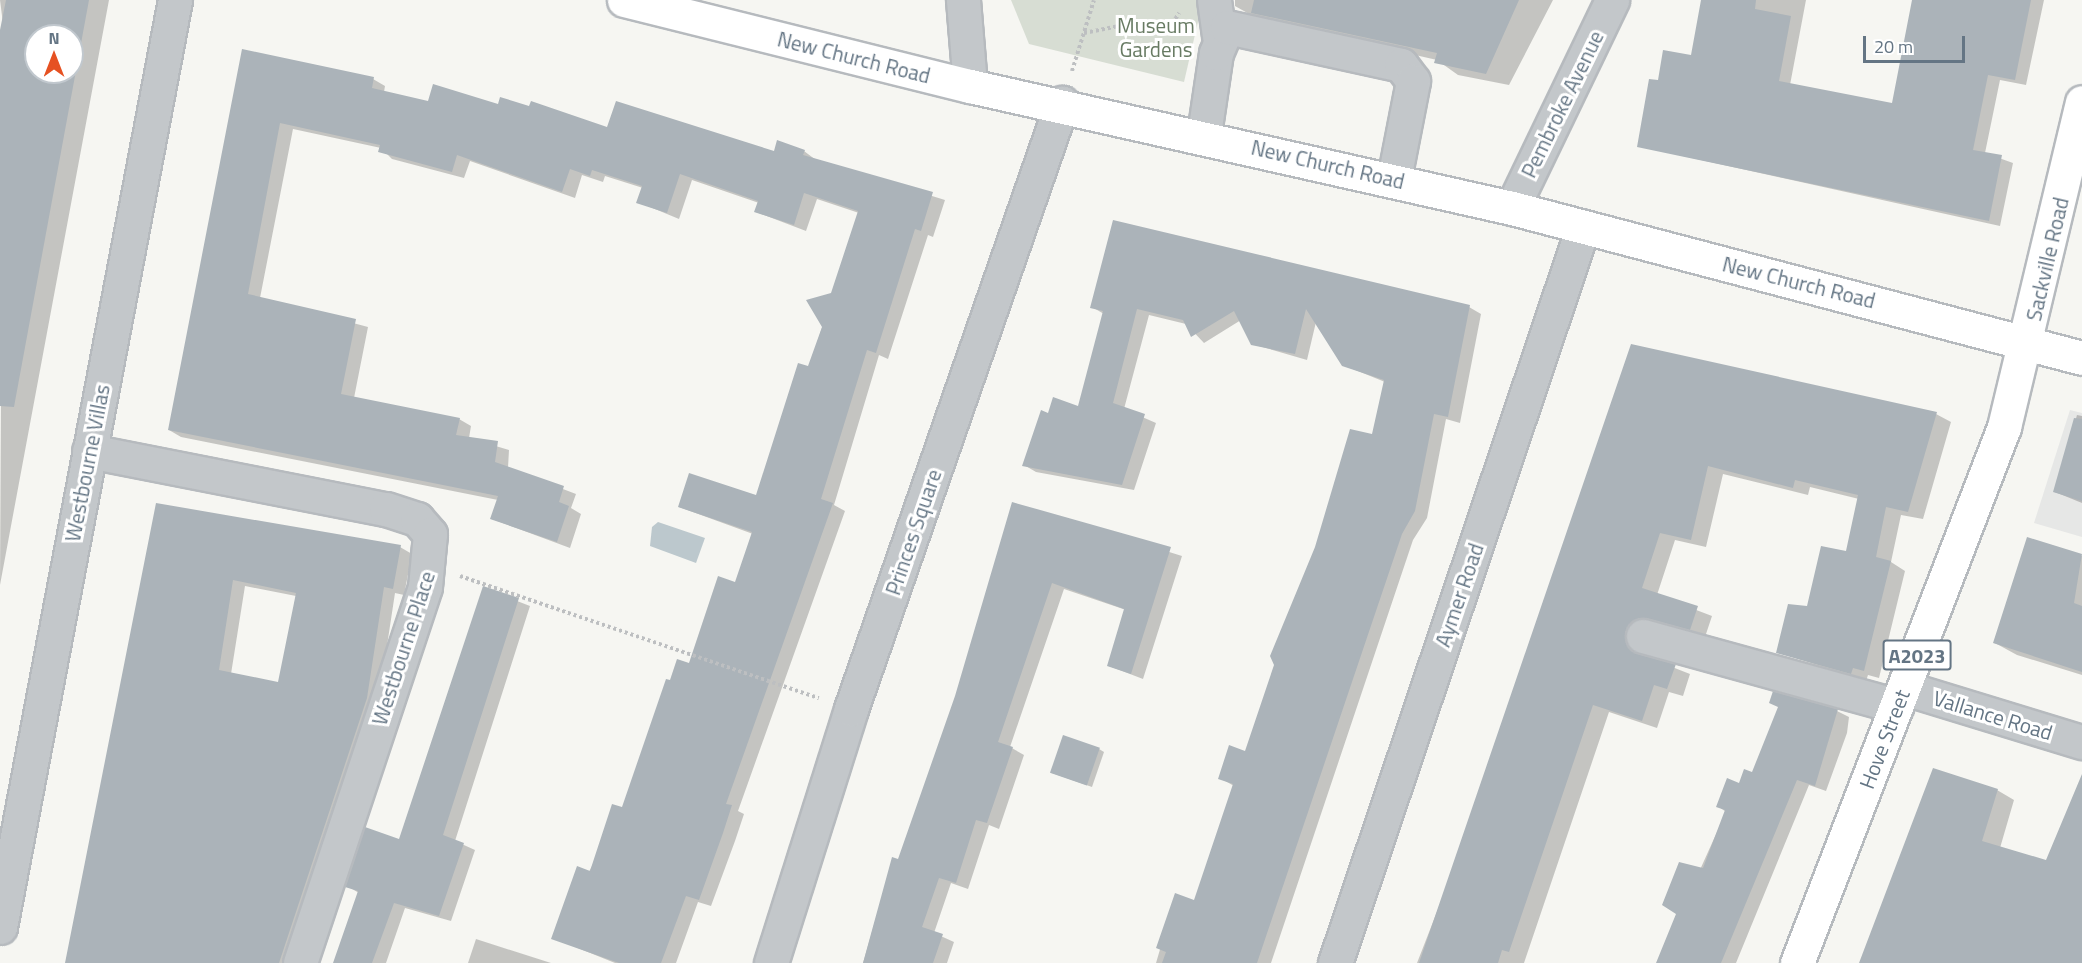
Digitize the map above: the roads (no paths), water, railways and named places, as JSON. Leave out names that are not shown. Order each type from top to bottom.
[{"type":"main road","name":"New Church Road","points":[[624,0],[970,86],[1062,103],[1204,134],[1394,179],[2082,358]]},
{"type":"main road","name":"Sackville Road","points":[[2028,345],[2082,102]]},
{"type":"main road","name":"Hove Street","points":[[1797,963],[1996,452],[2028,345]]},
{"type":"street","name":"Westbourne Villas","points":[[0,927],[175,0]]},
{"type":"street","points":[[963,0],[970,86]]},
{"type":"street","points":[[1204,134],[1219,37],[1214,0]]},
{"type":"street","name":"Pembroke Avenue","points":[[1512,208],[1612,0]]},
{"type":"street","points":[[1219,37],[1227,27],[1247,30],[1401,65],[1413,81],[1394,179]]},
{"type":"street","name":"Princes Square","points":[[771,963],[851,709],[1062,103]]},
{"type":"street","name":"Aymer Road","points":[[1335,963],[1583,227]]},
{"type":"street","name":"Westbourne Place","points":[[89,451],[405,514],[430,534],[430,568],[300,963]]},
{"type":"street","name":"Vallance Road","points":[[1643,636],[2082,742]]},
{"type":"park label","name":"Museum Gardens","points":[[1156,37]]}]
